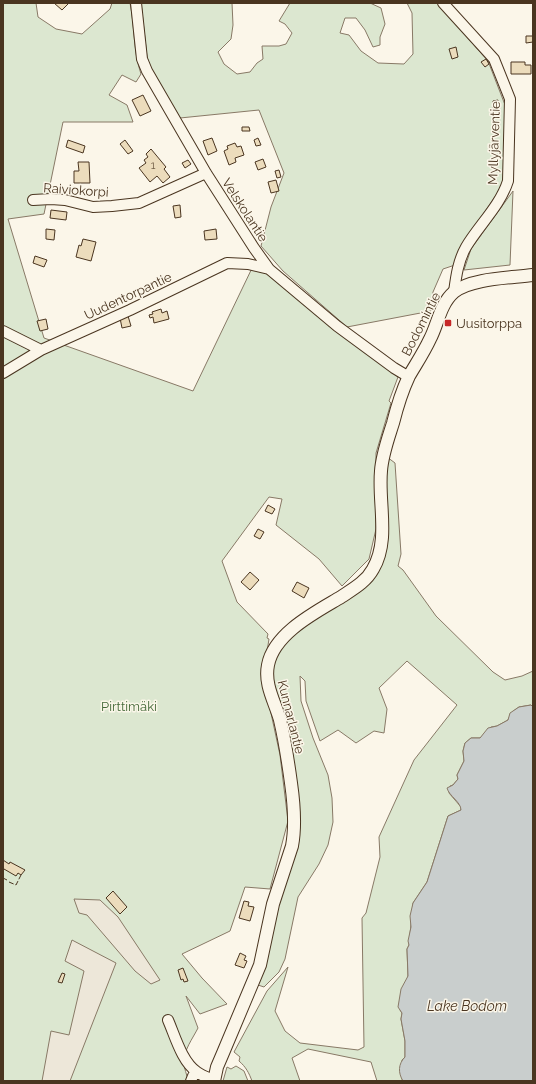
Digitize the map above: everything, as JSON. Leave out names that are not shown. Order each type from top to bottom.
[{"type":"main road","name":"Bodomintie","points":[[409,377],[431,338],[443,308],[454,292],[471,283],[533,275]]},
{"type":"main road","name":"Kunnarlantie","points":[[214,1080],[217,1067],[260,965],[273,904],[294,836],[294,806],[287,754],[279,717],[268,684],[268,664],[275,648],[291,630],[355,588],[370,574],[374,567],[379,556],[381,543],[381,472],[384,452],[402,393],[409,377]]},
{"type":"street","name":"Velskolantie","points":[[136,3],[140,47],[142,59],[147,71],[206,173],[269,269],[337,326],[394,368],[409,377]]},
{"type":"street","name":"Myllyjärventie","points":[[444,3],[494,59],[510,99],[508,181],[504,192],[466,247],[457,270],[454,292]]},
{"type":"street","name":"Raiviokorpi","points":[[33,200],[65,200],[93,207],[139,203],[206,173]]},
{"type":"street","name":"Uudentorpantie","points":[[3,373],[41,350],[130,310],[227,263],[248,264],[269,269]]},
{"type":"street","points":[[3,331],[41,350]]},
{"type":"street","points":[[168,1020],[194,1077],[214,1080]]},
{"type":"green space","name":"Pirttimäki","points":[[3,3],[36,3],[38,17],[56,29],[82,34],[110,9],[112,3],[130,3],[135,48],[141,74],[136,82],[122,75],[109,95],[127,105],[133,122],[63,122],[44,214],[8,219],[44,338],[193,391],[254,264],[398,377],[389,401],[391,403],[376,453],[376,529],[369,559],[342,586],[319,559],[276,525],[282,499],[269,497],[222,561],[237,602],[268,634],[267,638],[269,639],[263,676],[280,755],[288,821],[270,889],[245,887],[230,931],[182,954],[227,1004],[200,1014],[186,996],[198,1028],[191,1040],[184,1058],[184,1067],[188,1081],[3,1081]]},
{"type":"green space","points":[[141,3],[232,3],[233,25],[231,39],[218,52],[224,64],[237,74],[250,72],[257,63],[263,59],[262,46],[279,46],[286,44],[292,33],[285,24],[279,21],[290,3],[370,3],[381,8],[385,24],[380,37],[380,45],[373,47],[365,30],[356,18],[345,18],[340,33],[349,35],[361,51],[378,63],[404,64],[413,54],[412,13],[407,3],[437,3],[488,61],[507,110],[504,183],[464,243],[455,265],[443,269],[433,292],[431,311],[347,327],[283,271],[261,246],[271,207],[284,173],[259,110],[180,118],[151,69],[147,57]]},
{"type":"green space","points":[[513,191],[510,265],[464,270],[471,249]]},
{"type":"green space","points":[[387,457],[395,463],[401,554],[398,566],[403,570],[436,616],[493,672],[505,680],[522,676],[533,671],[533,707],[531,705],[519,707],[511,713],[508,720],[497,726],[491,727],[480,738],[471,738],[465,743],[463,751],[464,761],[457,775],[458,779],[453,785],[450,786],[449,793],[461,807],[461,810],[448,816],[427,882],[413,903],[409,945],[407,949],[408,976],[400,1010],[402,1013],[401,1019],[405,1041],[405,1057],[402,1060],[403,1081],[377,1081],[371,1062],[308,1049],[292,1058],[300,1081],[252,1081],[247,1070],[239,1061],[240,1057],[234,1052],[267,991],[288,967],[275,1011],[285,1031],[300,1043],[358,1050],[364,1047],[362,918],[366,913],[380,857],[379,837],[414,760],[457,705],[407,661],[379,688],[387,709],[384,733],[374,731],[356,743],[338,730],[320,741],[306,701],[305,681],[300,676],[301,701],[313,738],[328,775],[332,798],[333,822],[328,845],[319,864],[298,897],[285,959],[279,972],[264,987],[258,985],[273,913],[296,844],[272,688],[272,666],[277,652],[304,625],[376,571]]},
{"type":"green space","points":[[236,1066],[244,1071],[248,1081],[223,1081],[227,1067],[231,1069]]},
{"type":"shaded area","points":[[74,899],[100,900],[118,917],[160,980],[151,984],[135,971],[87,915],[79,913]]},
{"type":"shaded area","points":[[72,940],[116,963],[70,1081],[42,1081],[51,1031],[69,1035],[84,971],[65,961]]},
{"type":"water","name":"Lake Bodom","points":[[531,705],[533,707],[533,1081],[403,1081],[400,1075],[400,1069],[401,1063],[405,1057],[405,1041],[401,1019],[402,1013],[398,1007],[401,989],[408,976],[407,949],[409,945],[408,941],[411,927],[410,916],[413,903],[427,882],[448,816],[461,810],[459,804],[447,788],[453,785],[458,779],[457,775],[464,761],[463,751],[465,743],[471,738],[480,738],[488,728],[497,726],[508,720],[510,713],[519,707]]},
{"type":"building","points":[[54,3],[69,3],[62,10]]},
{"type":"building","points":[[526,36],[533,36],[533,42],[526,43]]},
{"type":"building","points":[[456,47],[458,57],[452,59],[449,49]]},
{"type":"building","points":[[486,59],[489,64],[485,67],[481,62]]},
{"type":"building","points":[[511,62],[525,62],[525,65],[531,65],[531,74],[511,74]]},
{"type":"building","points":[[143,95],[151,111],[140,116],[132,100]]},
{"type":"building","points":[[498,100],[498,108],[493,108],[493,101]]},
{"type":"building","points":[[242,127],[249,127],[250,131],[242,131]]},
{"type":"building","points":[[212,138],[217,151],[208,155],[203,141]]},
{"type":"building","points":[[258,138],[261,145],[256,146],[254,140]]},
{"type":"building","points":[[68,140],[85,146],[83,153],[66,147]]},
{"type":"building","points":[[125,140],[133,151],[128,154],[120,144]]},
{"type":"building","points":[[235,143],[237,147],[241,146],[244,155],[235,158],[236,162],[229,165],[224,151],[228,149],[227,146]]},
{"type":"building","points":[[151,149],[166,167],[164,169],[170,177],[163,183],[157,176],[150,182],[139,168],[146,163],[144,160],[148,157],[146,154]]},
{"type":"building","points":[[263,159],[266,167],[258,170],[255,162]]},
{"type":"building","points":[[188,160],[191,164],[185,168],[182,163]]},
{"type":"building","points":[[78,162],[89,162],[90,183],[74,183],[74,171],[79,171]]},
{"type":"building","points":[[279,170],[281,177],[277,178],[275,171]]},
{"type":"building","points":[[276,180],[279,191],[271,193],[268,182]]},
{"type":"building","points":[[180,205],[181,217],[175,218],[173,206]]},
{"type":"building","points":[[51,210],[67,212],[66,220],[50,218]]},
{"type":"building","points":[[46,229],[55,230],[54,240],[46,239]]},
{"type":"building","points":[[216,229],[217,239],[205,240],[204,231]]},
{"type":"building","points":[[83,239],[96,242],[91,261],[76,257],[79,245],[81,246]]},
{"type":"building","points":[[35,256],[47,260],[44,267],[33,263]]},
{"type":"building","points":[[161,309],[162,313],[167,311],[169,319],[154,323],[153,317],[150,318],[149,315],[153,314],[152,312]]},
{"type":"building","points":[[128,316],[131,326],[122,328],[120,318]]},
{"type":"building","points":[[46,319],[48,329],[40,331],[37,321]]},
{"type":"building","points":[[268,505],[275,509],[272,514],[265,511]]},
{"type":"building","points":[[258,529],[264,532],[260,539],[254,536]]},
{"type":"building","points":[[250,572],[259,580],[250,590],[241,582]]},
{"type":"building","points":[[297,582],[309,588],[304,598],[292,591]]},
{"type":"building","points":[[3,860],[25,870],[21,875],[18,873],[16,876],[4,869],[3,871]]},
{"type":"building","points":[[113,891],[127,907],[120,914],[106,898]]},
{"type":"building","points":[[244,901],[249,902],[248,906],[254,907],[250,921],[239,918]]},
{"type":"building","points":[[240,953],[246,956],[244,960],[247,961],[244,968],[235,965]]},
{"type":"building","points":[[183,968],[188,981],[184,982],[183,979],[181,980],[178,970]]},
{"type":"building","points":[[62,973],[65,974],[62,983],[58,982]]},
{"type":"fence","points":[[9,882],[16,885],[21,875]]},
{"type":"fence","points":[[3,878],[7,880]]},
{"type":"place","name":"Uusitorppa","points":[[448,323]]}]
